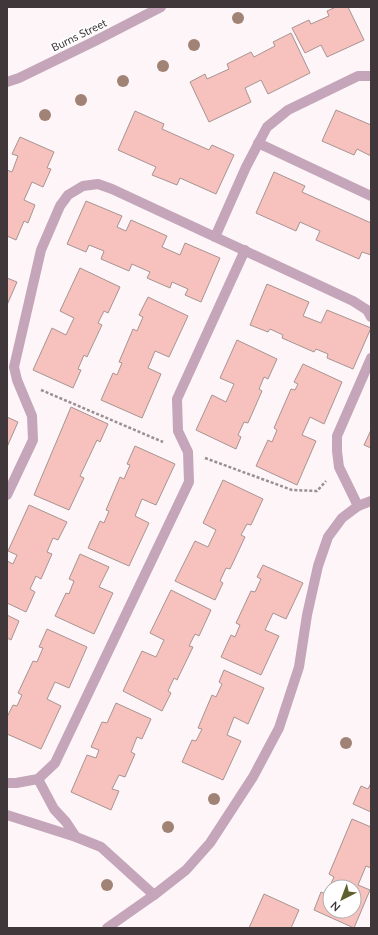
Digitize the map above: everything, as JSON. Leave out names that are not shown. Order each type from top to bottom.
[{"type":"street","name":"Burns Street","points":[[7,82],[19,78],[95,41],[161,7]]},
{"type":"street","points":[[215,237],[246,167],[267,128],[288,110],[358,76],[371,76]]},
{"type":"street","points":[[258,143],[371,196]]},
{"type":"street","points":[[7,495],[33,440],[32,416],[12,380],[41,250],[60,206],[68,195],[83,186],[98,184],[112,189],[353,301],[366,310],[371,317]]},
{"type":"street","points":[[7,782],[16,783],[38,779],[55,763],[189,482],[188,452],[178,431],[177,399],[245,250]]},
{"type":"street","points":[[358,506],[339,467],[337,436],[371,358]]},
{"type":"street","points":[[107,928],[186,870],[210,842],[253,777],[279,728],[298,667],[307,616],[320,559],[328,538],[342,518],[358,506],[371,501]]},
{"type":"street","points":[[38,779],[54,809],[76,836]]},
{"type":"street","points":[[7,815],[76,836],[101,847],[154,894]]},
{"type":"building","points":[[336,7],[348,7],[364,40],[327,57],[321,45],[305,53],[292,28],[309,20],[311,24],[329,16],[327,11]]},
{"type":"building","points":[[291,33],[310,73],[268,94],[261,80],[245,88],[251,102],[209,122],[190,82],[205,74],[207,79],[229,69],[227,64],[251,52],[254,57],[275,46],[273,42]]},
{"type":"building","points":[[336,110],[371,125],[371,156],[357,149],[354,155],[322,141]]},
{"type":"building","points":[[135,111],[164,124],[162,129],[209,150],[212,145],[234,155],[216,194],[180,178],[177,185],[152,175],[156,167],[118,150]]},
{"type":"building","points":[[20,137],[54,152],[47,168],[51,169],[43,187],[32,182],[24,200],[35,205],[28,223],[24,221],[16,240],[7,236],[7,170],[12,172],[18,156],[12,154]]},
{"type":"building","points":[[274,172],[305,186],[302,192],[371,223],[371,255],[362,252],[359,259],[316,240],[320,231],[300,222],[296,231],[256,213]]},
{"type":"building","points":[[86,201],[122,216],[117,227],[126,231],[131,220],[167,236],[162,247],[180,255],[185,243],[220,258],[201,302],[185,295],[188,289],[172,282],[170,288],[147,278],[150,272],[132,264],[129,271],[101,259],[104,251],[89,245],[86,252],[67,244]]},
{"type":"building","points":[[80,268],[120,287],[108,313],[104,311],[98,323],[102,325],[87,357],[84,355],[78,369],[81,370],[73,388],[33,370],[52,328],[66,335],[74,318],[60,311]]},
{"type":"building","points":[[7,278],[17,282],[7,305]]},
{"type":"building","points":[[267,284],[309,302],[303,316],[321,323],[327,310],[371,328],[353,369],[327,358],[328,354],[316,349],[314,352],[282,338],[283,335],[270,329],[268,332],[250,325]]},
{"type":"building","points":[[148,297],[188,316],[169,357],[155,351],[148,368],[161,374],[142,418],[101,400],[113,373],[117,375],[122,363],[119,362],[133,329],[137,331],[143,317],[139,315]]},
{"type":"building","points":[[237,340],[277,359],[268,379],[264,377],[259,389],[262,391],[248,423],[244,422],[238,435],[241,437],[236,449],[196,430],[212,395],[226,402],[234,384],[220,378]]},
{"type":"building","points":[[303,364],[342,382],[324,424],[310,417],[302,435],[316,441],[297,485],[256,466],[268,440],[272,442],[277,430],[274,428],[291,389],[295,390],[298,384],[294,382]]},
{"type":"building","points":[[71,407],[108,424],[100,442],[97,440],[80,476],[84,478],[69,510],[34,495]]},
{"type":"building","points":[[7,417],[18,422],[7,447]]},
{"type":"building","points":[[371,430],[371,448],[364,445]]},
{"type":"building","points":[[135,446],[175,464],[156,505],[142,499],[135,516],[149,523],[129,566],[88,548],[100,521],[104,523],[109,511],[106,510],[120,477],[124,479],[130,465],[127,464]]},
{"type":"building","points":[[223,480],[263,499],[251,525],[247,524],[241,535],[245,537],[230,569],[226,568],[220,581],[223,583],[215,600],[175,581],[195,541],[208,547],[216,530],[203,523]]},
{"type":"building","points":[[29,505],[67,522],[58,540],[53,538],[47,552],[52,554],[41,579],[36,576],[30,589],[35,592],[26,612],[7,603],[7,561],[13,564],[17,555],[8,551]]},
{"type":"building","points":[[80,554],[109,567],[99,587],[113,593],[94,634],[55,616],[66,593],[69,594],[74,581],[69,579]]},
{"type":"building","points":[[263,565],[303,583],[286,619],[273,613],[265,630],[279,636],[261,675],[221,657],[231,635],[235,637],[240,625],[236,623],[251,591],[255,592],[261,579],[257,577]]},
{"type":"building","points":[[171,590],[211,610],[199,636],[195,634],[189,646],[193,647],[177,680],[174,678],[168,691],[171,693],[162,711],[123,691],[142,651],[156,657],[164,640],[150,633]]},
{"type":"building","points":[[7,615],[19,621],[11,640],[7,638]]},
{"type":"building","points":[[47,629],[87,647],[69,688],[55,682],[47,699],[61,706],[41,749],[7,734],[7,717],[13,705],[17,706],[22,695],[18,693],[33,661],[37,662],[43,648],[39,647]]},
{"type":"building","points":[[224,670],[264,688],[248,724],[234,717],[227,735],[241,741],[223,780],[182,762],[192,740],[196,741],[202,729],[198,728],[212,695],[216,697],[222,684],[219,682]]},
{"type":"building","points":[[116,703],[151,719],[142,739],[137,737],[131,752],[135,754],[125,777],[119,775],[112,789],[119,791],[111,810],[71,792],[87,755],[96,758],[99,750],[91,747],[102,722],[107,723]]},
{"type":"building","points":[[371,783],[371,812],[353,804],[361,786],[368,789]]},
{"type":"building","points":[[352,819],[371,827],[371,868],[366,866],[361,879],[333,879],[334,877],[329,874]]},
{"type":"building","points":[[362,887],[370,890],[362,909]]},
{"type":"building","points":[[322,892],[322,914],[314,910]]},
{"type":"building","points":[[264,894],[299,910],[291,928],[249,928]]},
{"type":"building","points":[[334,919],[358,919],[354,928]]}]
